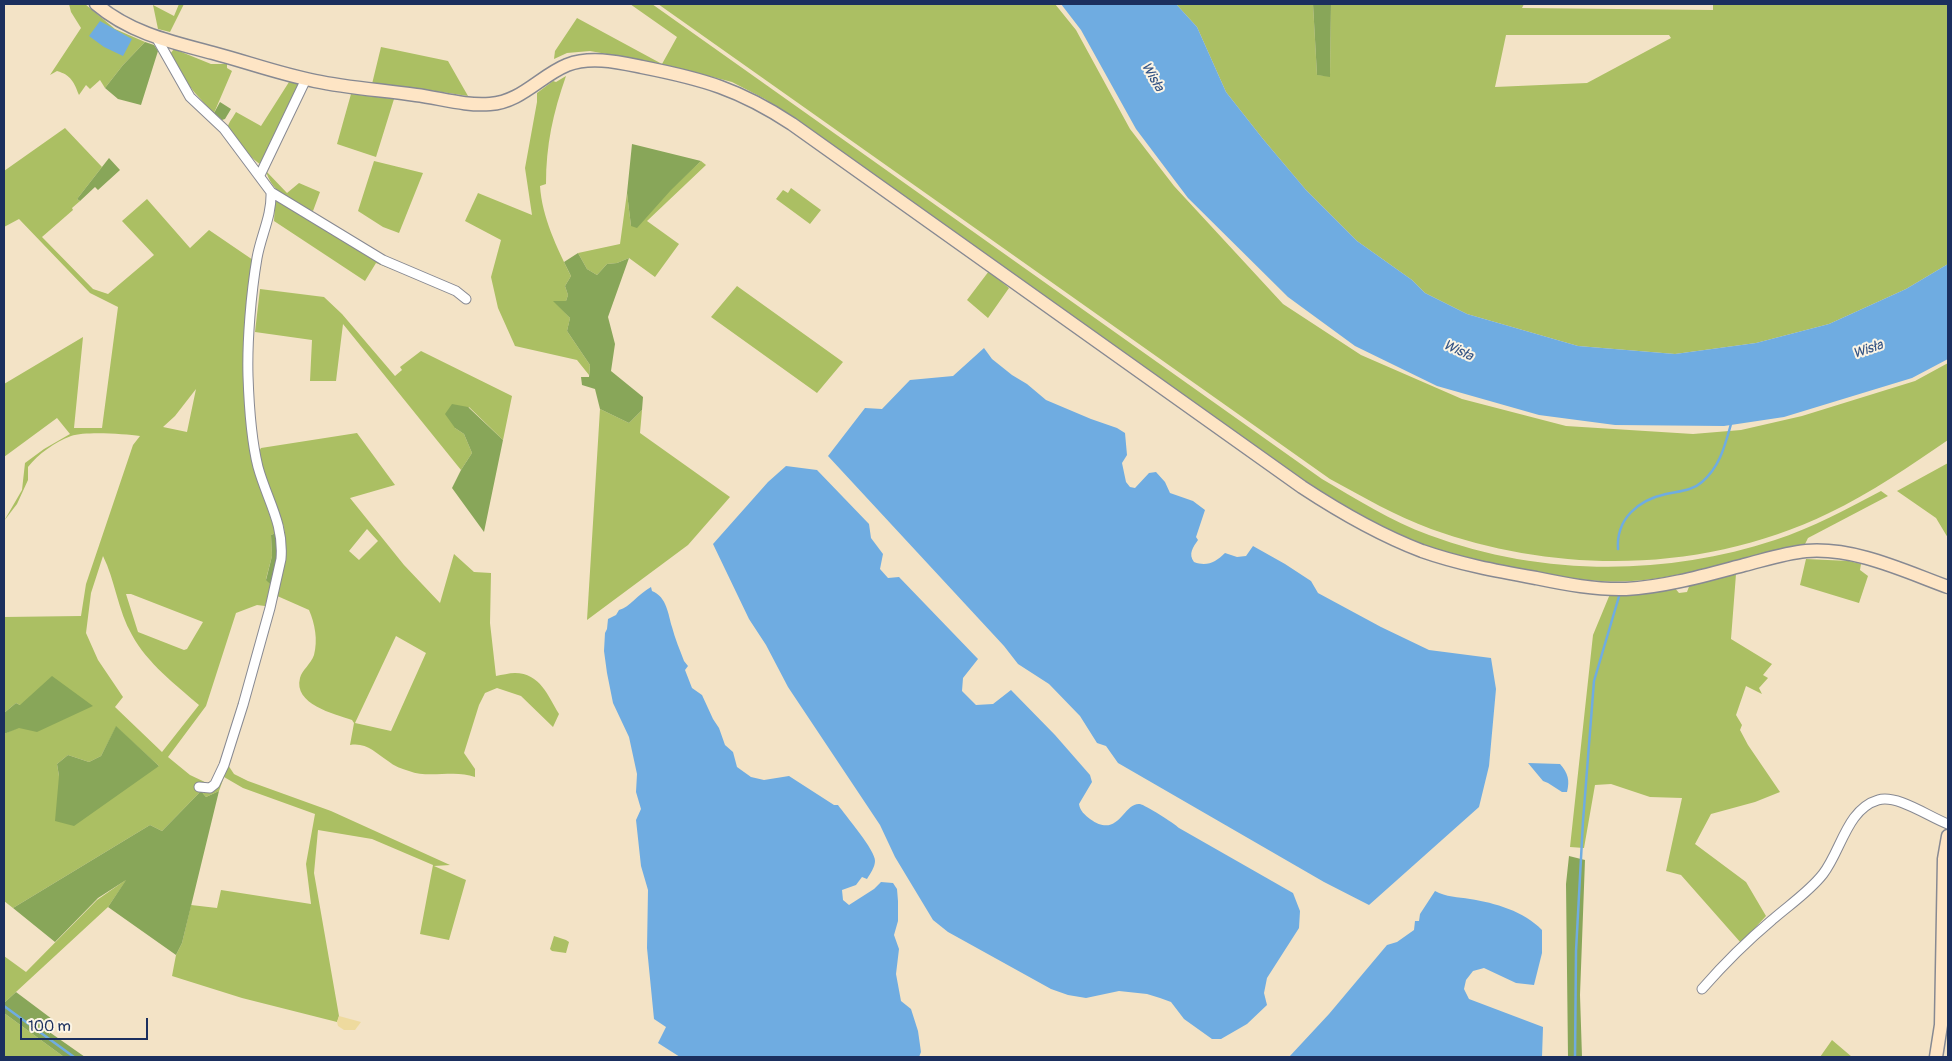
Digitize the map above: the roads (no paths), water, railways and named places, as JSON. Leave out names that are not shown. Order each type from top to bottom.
[{"type":"street","points":[[96,4],[121,22],[156,37],[306,79],[464,103],[488,104],[508,100],[566,66],[584,61],[600,60],[687,76],[725,87],[760,104],[792,124],[1302,487],[1362,523],[1400,542],[1436,555],[1477,567],[1548,580],[1584,586],[1625,588],[1695,578],[1778,556],[1807,551],[1826,552],[1860,557],[1948,587]]},
{"type":"street","points":[[156,37],[190,97],[224,129],[271,192],[383,260],[456,291],[466,298]]},
{"type":"street","points":[[260,175],[306,79]]},
{"type":"street","points":[[199,787],[210,788],[215,784],[224,765],[252,676],[281,559],[281,532],[257,461],[248,374],[249,335],[256,266],[259,249],[270,216],[271,192]]},
{"type":"street","points":[[1702,990],[1751,939],[1817,881],[1829,866],[1855,817],[1866,806],[1880,800],[1892,799],[1948,824]]},
{"type":"street","points":[[1936,1057],[1940,1025],[1944,858],[1948,836]]},
{"type":"water","name":"Wisła","points":[[1061,4],[1176,4],[1197,27],[1226,92],[1306,190],[1357,241],[1412,280],[1425,293],[1467,314],[1578,346],[1675,354],[1756,343],[1829,324],[1906,289],[1948,264],[1948,359],[1912,378],[1784,417],[1724,426],[1615,425],[1539,415],[1437,386],[1355,346],[1288,297],[1188,198],[1136,129],[1081,30]]},
{"type":"water","points":[[100,21],[132,39],[123,56],[104,47],[89,36]]},
{"type":"water","points":[[984,348],[992,359],[1046,400],[1117,428],[1125,433],[1127,455],[1122,463],[1126,482],[1130,487],[1135,488],[1149,473],[1156,472],[1165,482],[1170,493],[1193,501],[1205,510],[1196,537],[1198,540],[1192,551],[1191,556],[1194,562],[1211,563],[1225,553],[1237,557],[1246,556],[1253,546],[1311,581],[1318,593],[1429,650],[1491,658],[1496,689],[1489,766],[1479,807],[1369,905],[1324,882],[1118,763],[1106,746],[1097,743],[1080,716],[1049,684],[1018,664],[1004,646],[828,456],[865,408],[882,409],[910,380],[953,376]]},
{"type":"water","points":[[786,466],[817,470],[869,524],[871,538],[883,554],[880,569],[888,578],[899,577],[978,659],[963,678],[962,691],[976,705],[993,704],[1011,690],[1055,735],[1090,775],[1092,782],[1079,804],[1082,811],[1088,817],[1100,824],[1108,825],[1120,819],[1129,808],[1140,804],[1293,893],[1300,911],[1299,928],[1267,978],[1264,993],[1267,1005],[1247,1024],[1221,1039],[1212,1039],[1184,1019],[1171,1002],[1147,994],[1119,991],[1086,998],[1068,995],[1051,989],[948,932],[933,920],[895,857],[880,825],[788,687],[766,645],[749,619],[713,544],[768,482]]},
{"type":"water","points":[[651,587],[652,591],[661,597],[666,606],[676,640],[684,661],[688,666],[685,670],[692,688],[702,695],[719,728],[725,745],[733,752],[737,767],[751,777],[764,780],[789,776],[834,805],[838,805],[871,849],[875,861],[872,870],[867,879],[862,877],[856,885],[842,890],[843,900],[849,905],[874,889],[881,882],[893,883],[897,889],[898,921],[894,935],[899,949],[896,974],[901,1001],[911,1009],[918,1031],[921,1052],[919,1057],[680,1057],[658,1043],[666,1027],[654,1019],[647,948],[648,890],[641,866],[636,820],[641,809],[636,792],[637,774],[629,737],[613,703],[604,651],[608,619],[616,615],[619,610]]},
{"type":"water","points":[[1528,763],[1560,764],[1568,777],[1567,792],[1562,792],[1543,781]]},
{"type":"water","points":[[1435,891],[1448,896],[1480,901],[1509,909],[1535,923],[1542,930],[1542,953],[1534,985],[1516,983],[1484,968],[1473,971],[1466,980],[1464,989],[1469,999],[1543,1027],[1542,1057],[1289,1057],[1329,1014],[1387,945],[1397,942],[1414,930],[1415,921],[1419,921],[1420,914]]},
{"type":"waterway","points":[[1618,549],[1618,538],[1625,520],[1638,506],[1656,497],[1694,487],[1708,476],[1718,463],[1731,424]]},
{"type":"waterway","points":[[1575,1057],[1576,951],[1583,821],[1594,681],[1620,593]]},
{"type":"waterway","points":[[4,1006],[74,1057]]}]
